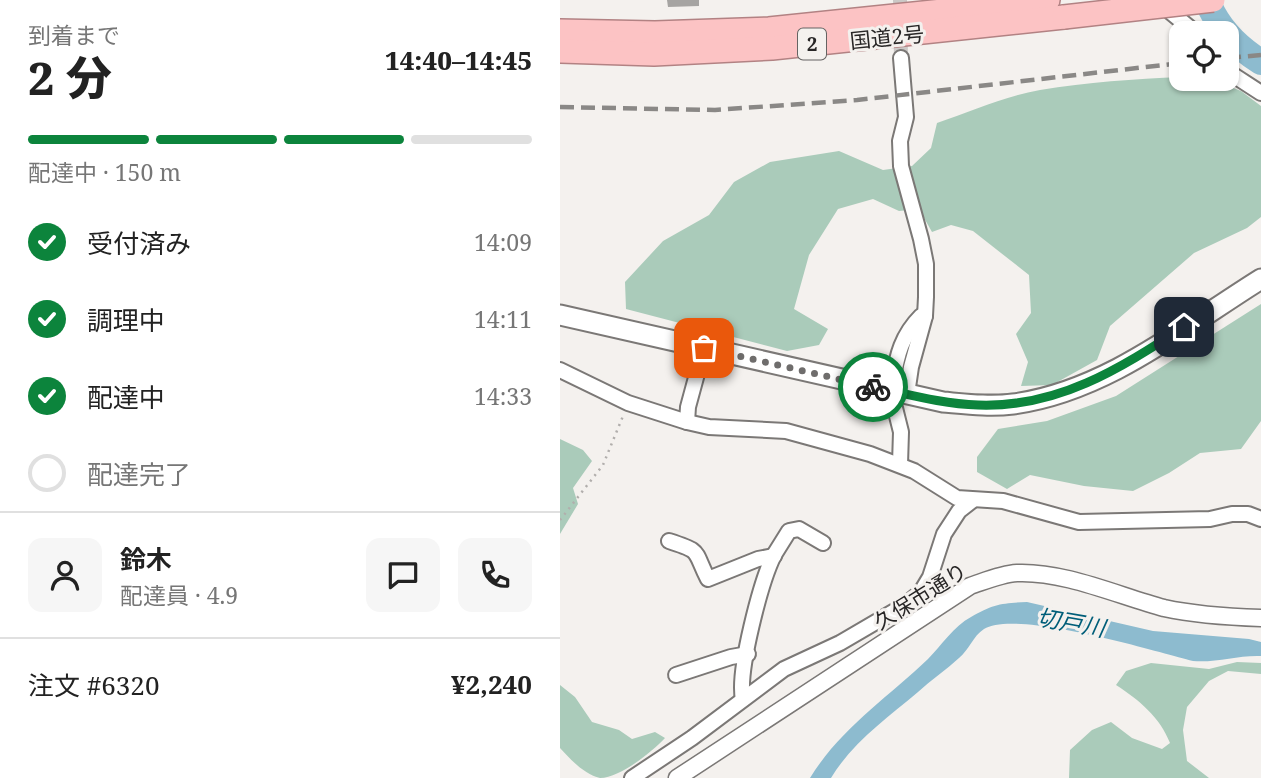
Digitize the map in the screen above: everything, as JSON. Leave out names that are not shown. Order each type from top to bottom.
[{"type":"highway","name":"国道2号","points":[[560,31],[654,33],[769,29],[1048,0]]},
{"type":"highway","name":"国道2号","points":[[560,51],[654,54],[772,48],[1213,0]]},
{"type":"main road","points":[[560,315],[704,348],[901,399],[1011,405],[1054,397],[1093,382],[1261,279]]},
{"type":"street","points":[[1156,0],[1181,21]]},
{"type":"street","points":[[900,464],[901,399],[925,316],[926,264],[901,166],[901,141],[906,117],[901,58]]},
{"type":"street","points":[[1239,79],[1261,93]]},
{"type":"street","points":[[893,380],[903,339],[921,316],[925,316]]},
{"type":"street","points":[[687,422],[688,407],[704,348]]},
{"type":"street","points":[[560,370],[628,403],[687,422],[709,427],[786,430],[900,464],[957,498],[1003,501],[1079,523],[1210,519],[1232,514],[1248,514],[1261,519]]},
{"type":"street","points":[[632,778],[784,669],[840,643],[905,605],[921,592],[929,578],[944,534],[959,511],[973,500]]},
{"type":"street","points":[[743,699],[741,687],[760,597],[774,556],[789,531],[799,529],[822,543]]},
{"type":"street","points":[[669,541],[696,552],[708,579],[758,559],[774,556]]},
{"type":"street","name":"久保市通り","points":[[677,778],[970,586],[998,576],[1018,573],[1047,576],[1166,608],[1210,616],[1261,618]]},
{"type":"street","points":[[676,675],[748,654]]},
{"type":"path","points":[[560,520],[603,465],[628,403]]},
{"type":"green space","points":[[1169,78],[1169,91],[1239,90],[1261,106],[1261,217],[1247,228],[1194,253],[1110,326],[1097,360],[1052,385],[1021,386],[1028,362],[1016,334],[1031,313],[1029,275],[973,231],[951,225],[932,232],[919,209],[899,211],[873,199],[838,209],[809,255],[794,309],[828,329],[819,345],[787,351],[626,309],[625,282],[663,241],[709,215],[734,182],[770,162],[839,151],[883,170],[912,166],[931,148],[937,123],[1001,100],[1040,90]]},
{"type":"green space","points":[[1261,304],[1261,421],[1241,449],[1200,453],[1169,473],[1133,491],[1084,486],[1030,475],[1007,489],[977,472],[977,457],[998,429],[1047,421],[1116,396]]},
{"type":"green space","points":[[560,439],[583,450],[592,461],[573,488],[578,504],[560,534]]},
{"type":"green space","points":[[1237,662],[1261,663],[1261,674],[1228,671],[1209,681],[1187,707],[1183,730],[1187,761],[1209,778],[1069,778],[1070,750],[1092,730],[1111,722],[1132,738],[1162,749],[1170,743],[1161,725],[1148,710],[1116,685],[1126,671],[1151,663],[1209,669]]},
{"type":"green space","points":[[560,685],[575,697],[592,722],[619,730],[632,739],[655,732],[665,738],[617,774],[600,778],[589,774],[560,748]]},
{"type":"water","name":"切戸川","points":[[1027,602],[1153,631],[1249,639],[1261,642],[1261,656],[1193,661],[1086,634],[1024,624],[1000,624],[980,632],[959,658],[882,721],[849,753],[831,778],[810,778],[835,744],[928,659],[959,626],[992,607]]},
{"type":"waterway","points":[[1207,0],[1216,19],[1229,36],[1261,62]]},
{"type":"tunnel","points":[[900,0],[901,58]]},
{"type":"railway","points":[[1239,57],[1261,55]]},
{"type":"railway","points":[[560,107],[715,110],[857,100],[1169,64]]},
{"type":"way so far","points":[[704,348],[873,387]]},
{"type":"route","points":[[873,387],[943,402],[978,405],[1011,405],[1054,397],[1093,382],[1184,327]]}]
